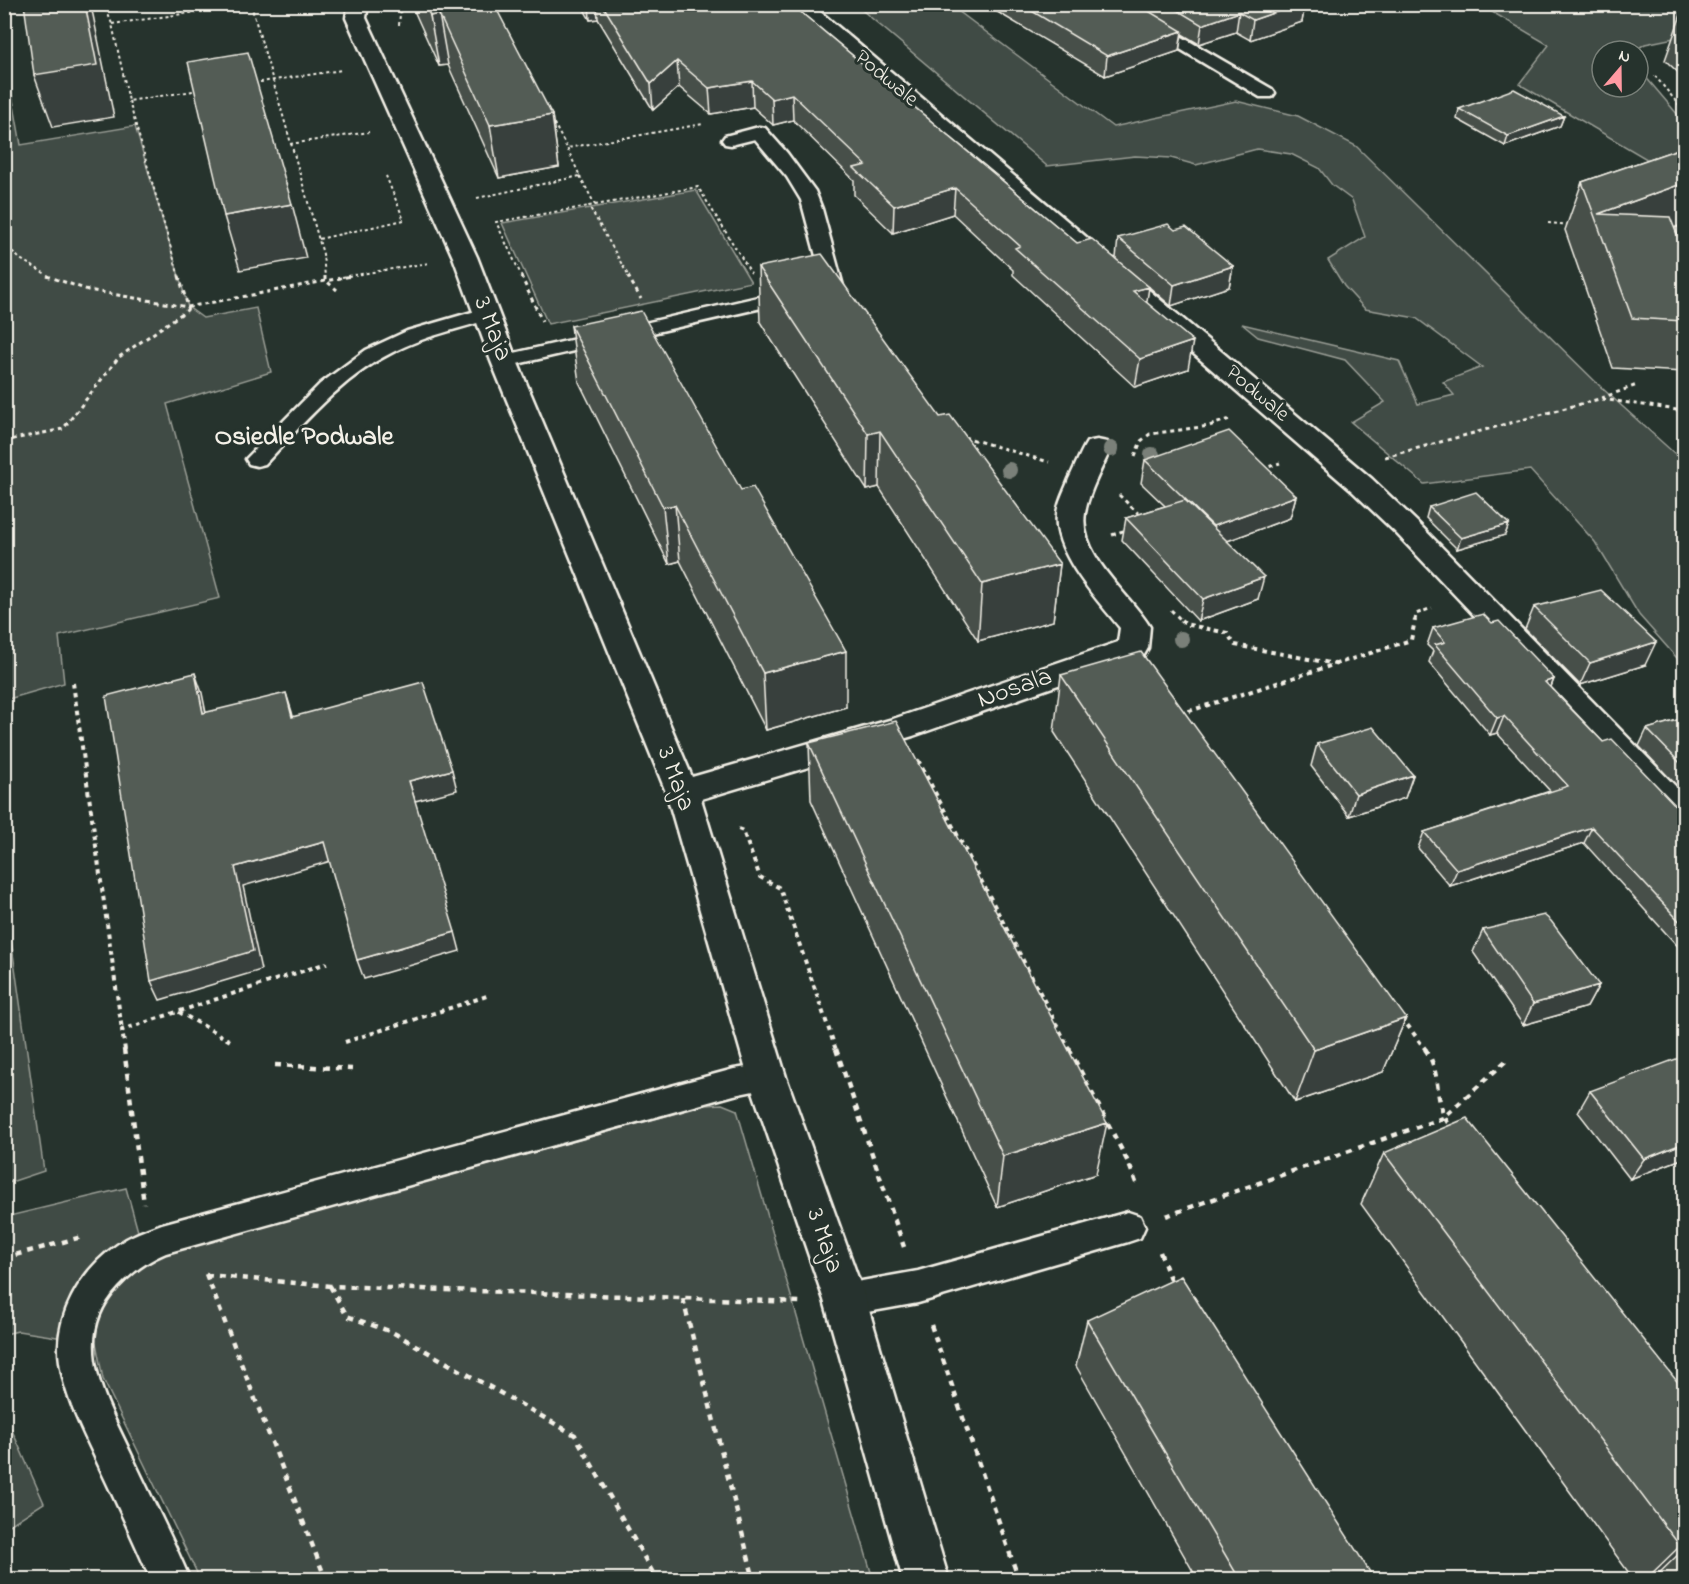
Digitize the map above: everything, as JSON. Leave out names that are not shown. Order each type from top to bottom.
[{"type":"street","name":"3 Maja","points":[[358,4],[356,18],[370,54],[465,257],[504,361],[682,792],[767,1077],[845,1300],[926,1580]]},
{"type":"street","name":"Podwale","points":[[799,4],[1362,485],[1448,570],[1684,815]]},
{"type":"street","name":"Nosala","points":[[682,792],[902,728],[1133,648],[1135,627],[1081,555],[1071,533],[1071,514],[1092,460]]},
{"type":"lane","points":[[1113,4],[1266,93]]},
{"type":"lane","points":[[504,361],[833,286],[829,260],[820,238],[817,220],[810,200],[798,178],[759,132],[731,140]]},
{"type":"lane","points":[[257,459],[299,416],[374,354],[400,342],[486,314]]},
{"type":"lane","points":[[171,1580],[87,1399],[79,1372],[75,1348],[78,1326],[93,1293],[110,1270],[142,1246],[734,1082],[767,1077]]},
{"type":"lane","points":[[845,1300],[918,1287],[1142,1234]]},
{"type":"path","points":[[104,4],[112,24],[129,101],[188,307]]},
{"type":"path","points":[[112,24],[251,5],[277,4]]},
{"type":"path","points":[[251,5],[323,254],[325,280],[337,290]]},
{"type":"path","points":[[250,83],[351,68]]},
{"type":"path","points":[[1655,76],[1684,111]]},
{"type":"path","points":[[129,101],[206,89]]},
{"type":"path","points":[[546,109],[595,205]]},
{"type":"path","points":[[567,148],[746,117],[759,132]]},
{"type":"path","points":[[290,144],[368,131],[371,139]]},
{"type":"path","points":[[319,240],[404,220],[382,167]]},
{"type":"path","points":[[492,195],[580,176]]},
{"type":"path","points":[[519,275],[496,222],[698,187],[752,273]]},
{"type":"path","points":[[589,206],[646,307]]},
{"type":"path","points":[[1548,223],[1582,225]]},
{"type":"path","points":[[4,243],[13,255],[33,269],[70,284],[100,292],[188,307],[325,280],[465,257]]},
{"type":"path","points":[[4,441],[63,429],[119,357],[187,310],[188,307]]},
{"type":"path","points":[[1392,455],[1599,399],[1637,385]]},
{"type":"path","points":[[1599,399],[1684,411]]},
{"type":"path","points":[[1114,505],[1145,436],[1219,423]]},
{"type":"path","points":[[960,436],[1092,460],[1125,481]]},
{"type":"path","points":[[1255,471],[1283,462]]},
{"type":"path","points":[[1119,495],[1147,523]]},
{"type":"path","points":[[1107,529],[1106,537],[1137,526]]},
{"type":"path","points":[[1167,606],[1185,624],[1227,633],[1235,645],[1336,664]]},
{"type":"path","points":[[1173,716],[1412,640],[1416,614],[1438,606]]},
{"type":"path","points":[[73,683],[122,1030],[144,1208]]},
{"type":"path","points":[[915,754],[1129,1164],[1139,1193]]},
{"type":"path","points":[[732,827],[743,831],[760,877],[780,888],[1018,1580]]},
{"type":"path","points":[[122,1030],[327,963]]},
{"type":"path","points":[[345,1042],[490,995]]},
{"type":"path","points":[[1396,1010],[1432,1058],[1443,1118],[1459,1136]]},
{"type":"path","points":[[178,1012],[232,1042]]},
{"type":"path","points":[[1161,1218],[1443,1118],[1508,1059]]},
{"type":"path","points":[[274,1065],[352,1069]]},
{"type":"path","points":[[191,1232],[326,1580]]},
{"type":"path","points":[[1142,1234],[1174,1290]]},
{"type":"path","points":[[4,1258],[92,1235]]},
{"type":"path","points":[[206,1275],[330,1286],[800,1302]]},
{"type":"path","points":[[330,1286],[347,1316],[392,1332],[575,1435],[657,1580]]},
{"type":"path","points":[[683,1299],[754,1580]]},
{"type":"shaded area","points":[[856,5],[950,5],[1113,127],[1236,101],[1298,116],[1356,146],[1603,389],[1684,462],[1684,666],[1639,615],[1595,542],[1530,470],[1424,484],[1351,422],[1385,402],[1345,360],[1258,337],[1242,324],[1399,361],[1418,404],[1454,395],[1443,382],[1482,367],[1416,318],[1365,309],[1344,286],[1328,260],[1365,237],[1352,200],[1332,185],[1319,168],[1291,154],[1257,149],[1196,165],[1171,158],[1135,156],[1047,166]]},
{"type":"shaded area","points":[[1480,5],[1684,5],[1684,36],[1650,43],[1650,39],[1590,39],[1590,99],[1650,99],[1650,82],[1684,122],[1684,181],[1519,84],[1549,45]]},
{"type":"shaded area","points":[[4,49],[21,145],[135,126],[188,307],[203,318],[256,308],[271,372],[167,404],[220,598],[59,636],[64,683],[5,700],[4,359],[9,358],[4,347]]},
{"type":"shaded area","points":[[696,190],[751,282],[548,324],[502,223]]},
{"type":"shaded area","points":[[5,897],[44,1171],[4,1184]]},
{"type":"shaded area","points":[[722,1104],[737,1110],[873,1579],[200,1579],[103,1379],[96,1343],[18,1331],[5,1334],[5,1217],[126,1188],[139,1235],[196,1245],[706,1105]]},
{"type":"shaded area","points":[[11,1428],[44,1503],[5,1528],[5,1432]]},
{"type":"building","points":[[24,4],[85,4],[97,65],[34,75]]},
{"type":"building","points":[[425,4],[495,6],[552,115],[490,125],[439,14],[430,16]]},
{"type":"building","points":[[602,4],[791,4],[1077,243],[1092,239],[1149,287],[1133,291],[1193,341],[1140,359],[1015,248],[1020,246],[955,188],[894,206],[854,168],[866,165],[792,94],[772,99],[752,81],[709,88],[677,61],[651,84]]},
{"type":"building","points":[[1020,4],[1137,4],[1182,31],[1107,56]]},
{"type":"building","points":[[1167,4],[1299,4],[1253,20],[1239,12],[1202,25]]},
{"type":"building","points":[[248,52],[292,204],[224,216],[188,62]]},
{"type":"building","points":[[1514,89],[1564,116],[1508,136],[1459,109]]},
{"type":"building","points":[[1684,147],[1684,183],[1598,214],[1670,217],[1684,252],[1684,321],[1632,318],[1582,182]]},
{"type":"building","points":[[1168,224],[1175,230],[1186,227],[1233,266],[1174,285],[1118,238]]},
{"type":"building","points":[[822,254],[940,417],[950,415],[1060,564],[982,584],[880,431],[868,434],[758,267]]},
{"type":"building","points":[[641,311],[741,490],[753,487],[846,651],[763,673],[675,505],[663,507],[571,326]]},
{"type":"building","points":[[1229,431],[1296,496],[1213,526],[1145,460]]},
{"type":"building","points":[[1476,492],[1509,524],[1461,538],[1429,507]]},
{"type":"building","points":[[1185,500],[1264,577],[1203,599],[1126,518]]},
{"type":"building","points":[[1601,590],[1656,642],[1590,663],[1534,607]]},
{"type":"building","points":[[1483,614],[1492,623],[1499,621],[1554,679],[1545,682],[1603,742],[1612,739],[1680,810],[1684,811],[1684,926],[1592,827],[1457,870],[1424,832],[1568,786],[1504,716],[1497,718],[1435,645],[1445,642],[1433,628]]},
{"type":"building","points":[[1141,652],[1406,1018],[1314,1050],[1061,675]]},
{"type":"building","points":[[195,673],[203,713],[286,693],[292,717],[423,682],[452,770],[409,781],[455,932],[357,960],[324,842],[235,867],[253,951],[151,981],[106,696]]},
{"type":"building","points":[[1684,718],[1684,767],[1647,729]]},
{"type":"building","points":[[896,721],[1107,1123],[1003,1156],[809,743]]},
{"type":"building","points":[[1373,727],[1413,775],[1356,794],[1317,744]]},
{"type":"building","points":[[1544,915],[1599,985],[1533,1004],[1483,930]]},
{"type":"building","points":[[1684,1056],[1684,1143],[1644,1159],[1590,1091]]},
{"type":"building","points":[[1467,1118],[1684,1390],[1684,1544],[1680,1546],[1384,1153]]},
{"type":"building","points":[[1181,1276],[1375,1580],[1240,1580],[1087,1320]]},
{"type":"district","name":"Osiedle Podwale","points":[[304,437]]}]
